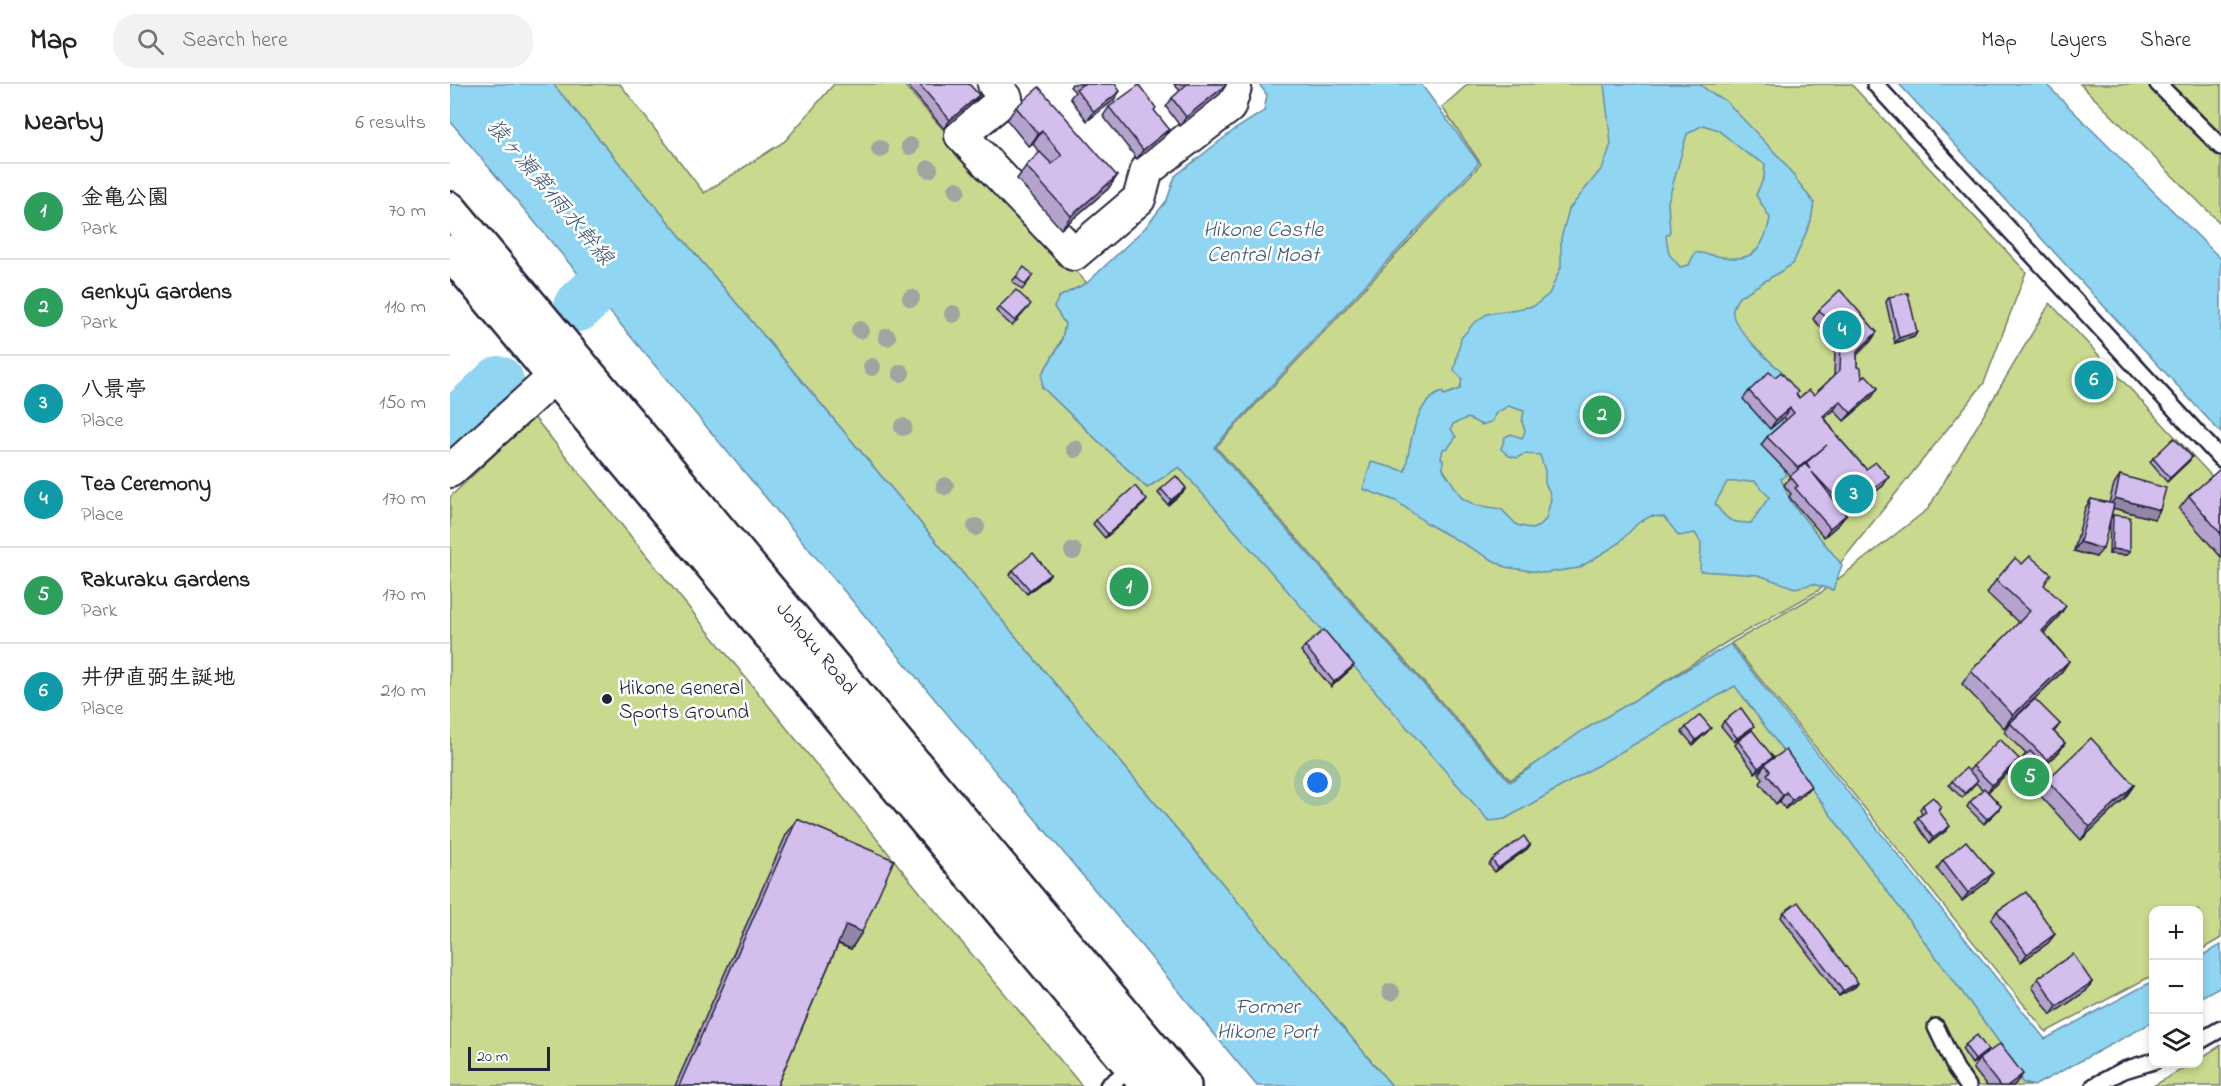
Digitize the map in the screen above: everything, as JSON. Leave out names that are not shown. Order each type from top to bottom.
[{"type":"main road","name":"Johoku Road","points":[[450,209],[1184,1086]]},
{"type":"main road","name":"Johoku Road","points":[[450,252],[555,376],[1130,1080]]},
{"type":"street","points":[[994,84],[1006,98],[961,135],[1074,254],[1139,199],[1129,182],[1229,107],[1235,87],[1233,84]]},
{"type":"street","points":[[450,471],[555,376]]},
{"type":"lane","points":[[1875,84],[2221,459]]},
{"type":"lane","points":[[2158,84],[2221,147]]},
{"type":"lane","points":[[1936,1027],[1956,1069],[1968,1086]]},
{"type":"lane","points":[[2203,1039],[2221,1029]]},
{"type":"lane","points":[[2094,1086],[2124,1070],[2149,1062]]},
{"type":"green space","points":[[553,84],[620,84],[704,193],[785,141],[834,84],[903,84],[1087,283],[1059,297],[1065,325],[1061,341],[1045,371],[1042,387],[1147,488],[1179,466],[1489,820],[1505,819],[1735,685],[2006,1051],[2002,1054],[2023,1083],[2031,1086],[1392,1086]]},
{"type":"green space","points":[[1468,84],[1851,84],[2026,272],[1984,383],[1818,591],[1730,640],[1510,780],[1216,447],[1481,164],[1442,107]]},
{"type":"green space","points":[[2080,84],[2221,84],[2221,224],[2211,214]]},
{"type":"green space","points":[[2050,303],[2221,486],[2221,938],[2203,949],[2203,906],[2149,906],[2149,977],[2046,1032],[1731,643],[1820,593],[1928,509]]},
{"type":"green space","name":"Hikone General Sports Ground","points":[[534,417],[928,902],[1082,1086],[450,1086],[450,497]]},
{"type":"green space","points":[[2221,1045],[2221,1086],[2153,1086],[2184,1068],[2203,1068],[2203,1056]]},
{"type":"water","name":"Former Hikone Port","points":[[450,84],[553,84],[1392,1086],[1257,1086],[450,121]]},
{"type":"water","name":"Hikone Castle Central Moat","points":[[1259,84],[1421,84],[1479,163],[1214,447],[1510,782],[1582,731],[1730,644],[2045,1039],[2149,983],[2149,1024],[2034,1086],[2023,1083],[2001,1054],[2005,1050],[1735,686],[1505,819],[1489,821],[1179,467],[1147,488],[1042,387],[1042,374],[1061,343],[1065,324],[1054,307],[1059,297],[1087,283],[1145,228],[1167,200],[1175,176],[1234,130],[1264,111],[1267,95]]},
{"type":"water","points":[[1604,84],[1699,84],[1725,100],[1781,159],[1814,203],[1811,221],[1793,264],[1739,297],[1734,306],[1733,315],[1746,336],[1782,371],[1782,423],[1776,446],[1786,475],[1781,479],[1791,502],[1842,565],[1833,590],[1813,584],[1795,588],[1758,575],[1700,571],[1701,543],[1695,533],[1679,536],[1664,517],[1651,516],[1638,523],[1618,544],[1579,568],[1544,573],[1505,567],[1428,524],[1396,501],[1363,489],[1371,462],[1405,471],[1415,426],[1425,405],[1432,397],[1442,392],[1444,395],[1460,389],[1462,379],[1454,370],[1461,338],[1473,324],[1487,314],[1534,306],[1549,294],[1561,267],[1561,238],[1569,209],[1603,167],[1611,144]],"holes":[[[1703,125],[1718,130],[1746,153],[1765,164],[1764,177],[1756,195],[1770,218],[1766,235],[1753,253],[1734,258],[1695,252],[1689,265],[1680,267],[1669,254],[1666,236],[1670,232],[1668,202],[1687,134]],[[1508,406],[1524,411],[1522,422],[1525,431],[1522,438],[1511,434],[1505,437],[1501,449],[1509,456],[1517,458],[1524,454],[1540,455],[1545,471],[1545,483],[1551,499],[1546,519],[1532,529],[1517,525],[1501,509],[1475,505],[1462,498],[1443,469],[1441,458],[1443,449],[1448,448],[1456,437],[1451,429],[1453,424],[1468,418],[1482,425],[1493,421],[1495,414]],[[1755,481],[1769,497],[1751,523],[1730,520],[1715,504],[1727,482]]]},
{"type":"water","points":[[1899,84],[2046,84],[2221,259],[2221,433]]},
{"type":"water","points":[[2221,945],[2221,986],[2203,996],[2203,960],[2203,955]]},
{"type":"building","points":[[919,84],[969,84],[979,95],[950,120]]},
{"type":"building","points":[[1081,84],[1115,84],[1120,91],[1094,112],[1076,89]]},
{"type":"building","points":[[1187,84],[1226,85],[1186,117],[1172,98]]},
{"type":"building","points":[[1139,85],[1169,129],[1143,150],[1109,107]]},
{"type":"building","points":[[1039,87],[1117,176],[1071,216],[1026,166],[1040,152],[1052,164],[1062,155],[1042,131],[1038,134],[1016,107]]},
{"type":"building","points":[[1024,267],[1033,275],[1025,285],[1016,277]]},
{"type":"building","points":[[1016,290],[1031,304],[1015,321],[999,307]]},
{"type":"building","points":[[1840,290],[1877,332],[1857,352],[1857,367],[1861,368],[1862,379],[1866,375],[1878,388],[1851,413],[1840,401],[1823,416],[1866,469],[1876,462],[1889,477],[1855,503],[1853,499],[1844,506],[1812,472],[1846,515],[1830,528],[1795,488],[1798,486],[1790,476],[1805,464],[1810,469],[1806,463],[1827,445],[1798,468],[1767,437],[1794,413],[1790,408],[1776,420],[1749,391],[1769,372],[1775,377],[1781,372],[1798,392],[1796,394],[1799,398],[1809,390],[1814,395],[1840,370],[1841,342],[1845,338],[1819,310]]},
{"type":"building","points":[[1908,293],[1917,332],[1899,338],[1889,297]]},
{"type":"building","points":[[2174,438],[2192,457],[2170,478],[2153,458]]},
{"type":"building","points":[[2221,469],[2221,534],[2189,496]]},
{"type":"building","points":[[2120,475],[2166,488],[2160,510],[2115,498]]},
{"type":"building","points":[[1176,476],[1186,488],[1171,500],[1161,489]]},
{"type":"building","points":[[1135,486],[1147,500],[1108,534],[1096,520]]},
{"type":"building","points":[[2091,499],[2114,504],[2103,549],[2080,542]]},
{"type":"building","points":[[2113,515],[2130,517],[2130,551],[2112,549]]},
{"type":"building","points":[[1033,553],[1050,574],[1030,590],[1013,570]]},
{"type":"building","points":[[2030,556],[2051,574],[2044,585],[2066,606],[2042,631],[2069,661],[2013,715],[1971,671],[2030,611],[1996,580],[2015,558],[2022,564]]},
{"type":"building","points":[[1324,630],[1354,665],[1334,682],[1305,646]]},
{"type":"building","points":[[2035,699],[2060,724],[2053,731],[2065,743],[2047,760],[2010,723]]},
{"type":"building","points":[[1741,708],[1754,726],[1737,738],[1724,721]]},
{"type":"building","points":[[1700,715],[1711,728],[1696,740],[1686,727]]},
{"type":"building","points":[[1752,730],[1773,757],[1758,768],[1738,741]]},
{"type":"building","points":[[2091,738],[2134,785],[2090,827],[2047,780]]},
{"type":"building","points":[[2000,739],[2019,759],[1992,785],[1973,766]]},
{"type":"building","points":[[1786,750],[1811,786],[1792,800],[1786,792],[1783,795],[1767,774],[1770,771],[1765,764]]},
{"type":"building","points":[[2030,751],[2045,766],[2025,785],[2011,770]]},
{"type":"building","points":[[1966,768],[1978,780],[1965,793],[1952,781]]},
{"type":"building","points":[[1984,788],[2001,806],[1987,819],[1970,802]]},
{"type":"building","points":[[1933,797],[1941,807],[1938,810],[1950,826],[1933,838],[1918,817],[1926,812],[1923,805]]},
{"type":"building","points":[[797,819],[894,860],[862,932],[846,925],[777,1086],[679,1086]]},
{"type":"building","points":[[1524,836],[1530,845],[1498,868],[1492,860]]},
{"type":"building","points":[[1966,841],[1993,873],[1968,893],[1943,860]]},
{"type":"building","points":[[2026,892],[2055,934],[2027,954],[1997,911]]},
{"type":"building","points":[[1798,902],[1858,983],[1843,991],[1784,912]]},
{"type":"building","points":[[2073,954],[2092,982],[2057,1006],[2038,978]]},
{"type":"building","points":[[1977,1035],[1988,1050],[1975,1060],[1965,1045]]},
{"type":"building","points":[[2000,1044],[2023,1074],[2007,1086],[2000,1086],[1979,1059]]},
{"type":"waterway","points":[[578,307],[617,270]]},
{"type":"waterway","points":[[450,427],[499,381]]},
{"type":"place","name":"Tea Ceremony","points":[[1842,330]]},
{"type":"place","name":"井伊直弼生誕地","points":[[2094,380]]},
{"type":"place","name":"Genkyū Gardens","points":[[1602,415]]},
{"type":"place","name":"八景亭","points":[[1854,494]]},
{"type":"place","name":"金亀公園","points":[[1129,587]]},
{"type":"place","name":"Hikone General Sports Ground","points":[[607,699]]},
{"type":"place","name":"Rakuraku Gardens","points":[[2030,777]]},
{"type":"water label","name":"猿ヶ瀬第1雨水幹線","points":[[551,191]]}]
